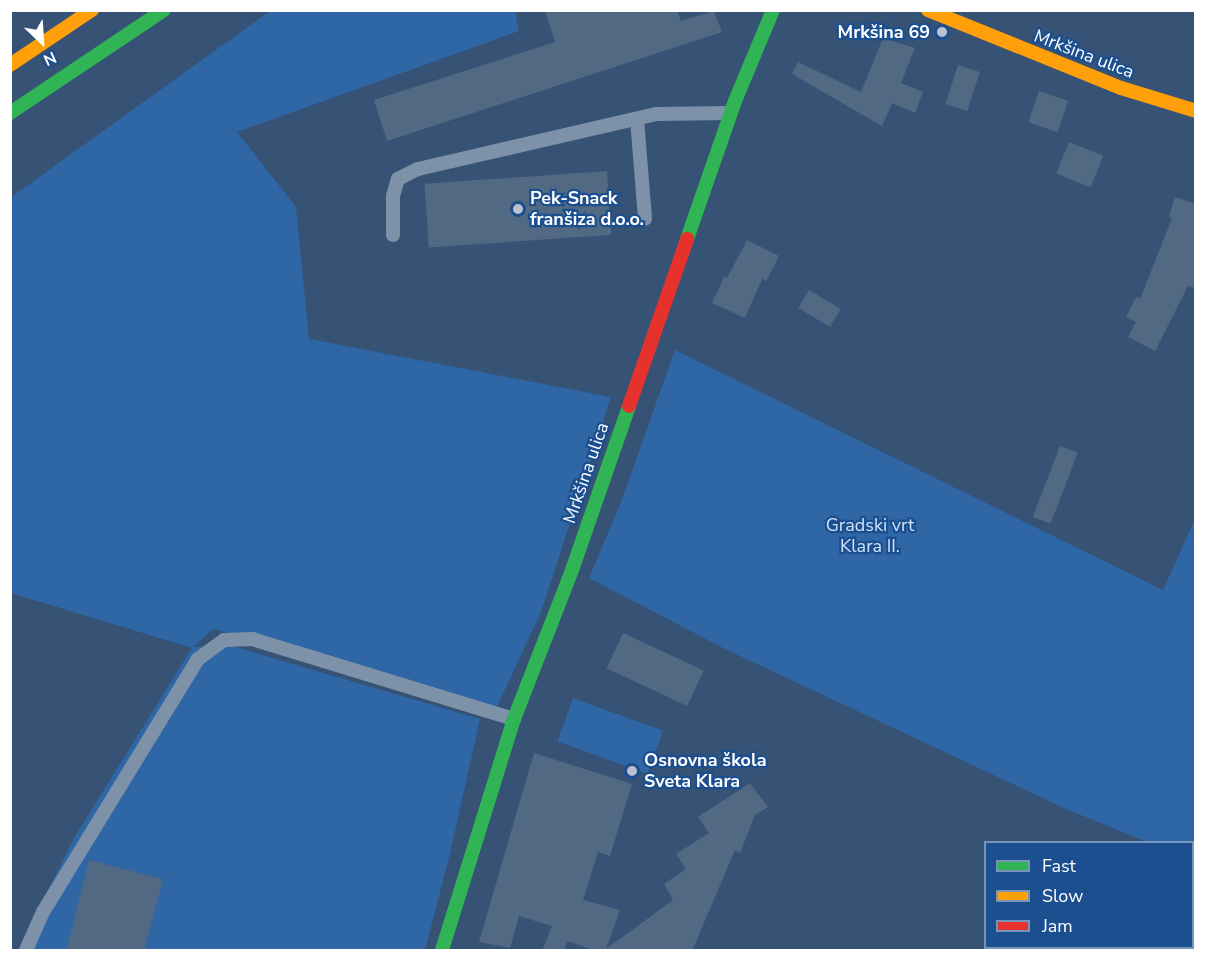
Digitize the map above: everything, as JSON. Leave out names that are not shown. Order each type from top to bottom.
[{"type":"main road","points":[[10,65],[92,10]]},
{"type":"main road","points":[[10,112],[164,10]]},
{"type":"main road","name":"Mrkšina ulica","points":[[442,951],[514,719],[575,559],[731,112],[762,30],[773,10]]},
{"type":"main road","name":"Mrkšina ulica","points":[[938,12],[1121,88],[1196,111]]},
{"type":"lane","points":[[756,10],[762,30]]},
{"type":"lane","points":[[393,235],[393,196],[398,178],[418,169],[656,114],[731,112]]},
{"type":"lane","points":[[638,119],[645,219]]},
{"type":"lane","points":[[26,951],[43,912],[198,659],[224,640],[252,639],[514,719]]},
{"type":"green space","points":[[270,11],[515,11],[519,31],[237,132],[296,207],[309,339],[611,397],[541,612],[497,707],[213,629],[193,647],[232,646],[480,719],[450,854],[425,950],[18,950],[74,838],[192,648],[11,593],[10,198]]},
{"type":"green space","name":"Gradski vrt Klara II.","points":[[675,350],[1163,590],[1195,519],[1195,863],[1194,841],[1145,841],[1064,808],[725,649],[589,578],[621,502]]},
{"type":"green space","points":[[573,698],[663,731],[647,774],[557,741]]},
{"type":"building","points":[[545,10],[677,10],[681,21],[714,11],[722,32],[387,141],[374,100],[555,42]]},
{"type":"building","points":[[883,38],[915,48],[901,83],[923,92],[915,113],[892,103],[882,126],[792,74],[798,62],[861,92]]},
{"type":"building","points":[[958,65],[980,72],[967,111],[945,104]]},
{"type":"building","points":[[1039,91],[1068,101],[1058,132],[1028,122]]},
{"type":"building","points":[[1069,142],[1103,156],[1091,187],[1056,174]]},
{"type":"building","name":"Pek-Snack franšiza d.o.o.","points":[[607,171],[611,235],[429,248],[424,184]]},
{"type":"building","points":[[1175,197],[1196,204],[1196,288],[1188,286],[1155,351],[1128,337],[1136,322],[1126,317],[1136,297],[1140,299],[1172,218],[1169,216]]},
{"type":"building","points":[[747,240],[779,256],[766,281],[762,279],[745,318],[712,303],[724,277],[727,278]]},
{"type":"building","points":[[809,290],[841,309],[830,327],[798,308]]},
{"type":"building","points":[[1060,446],[1078,453],[1051,524],[1033,517]]},
{"type":"building","points":[[623,633],[704,671],[687,706],[607,668]]},
{"type":"building","points":[[534,753],[632,784],[610,856],[598,852],[583,900],[620,910],[606,949],[673,900],[664,884],[686,869],[676,854],[709,833],[698,817],[750,783],[768,807],[755,815],[740,853],[735,850],[692,951],[596,951],[567,941],[564,951],[542,951],[552,926],[519,916],[510,948],[479,942]]},
{"type":"building","points":[[89,860],[163,879],[144,951],[66,951]]},
{"type":"traffic: fast","points":[[10,113],[164,10]]},
{"type":"traffic: fast","points":[[687,239],[735,101],[773,10]]},
{"type":"traffic: fast","points":[[442,950],[514,719],[572,570],[629,406]]},
{"type":"traffic: slow","points":[[10,65],[92,10]]},
{"type":"traffic: slow","points":[[928,10],[1121,88],[1196,111]]},
{"type":"traffic: jam","points":[[629,406],[687,239]]},
{"type":"place","name":"Mrkšina 69","points":[[942,32]]},
{"type":"place","name":"Pek-Snack franšiza d.o.o.","points":[[518,209]]},
{"type":"place","name":"Osnovna škola Sveta Klara","points":[[632,771]]}]
